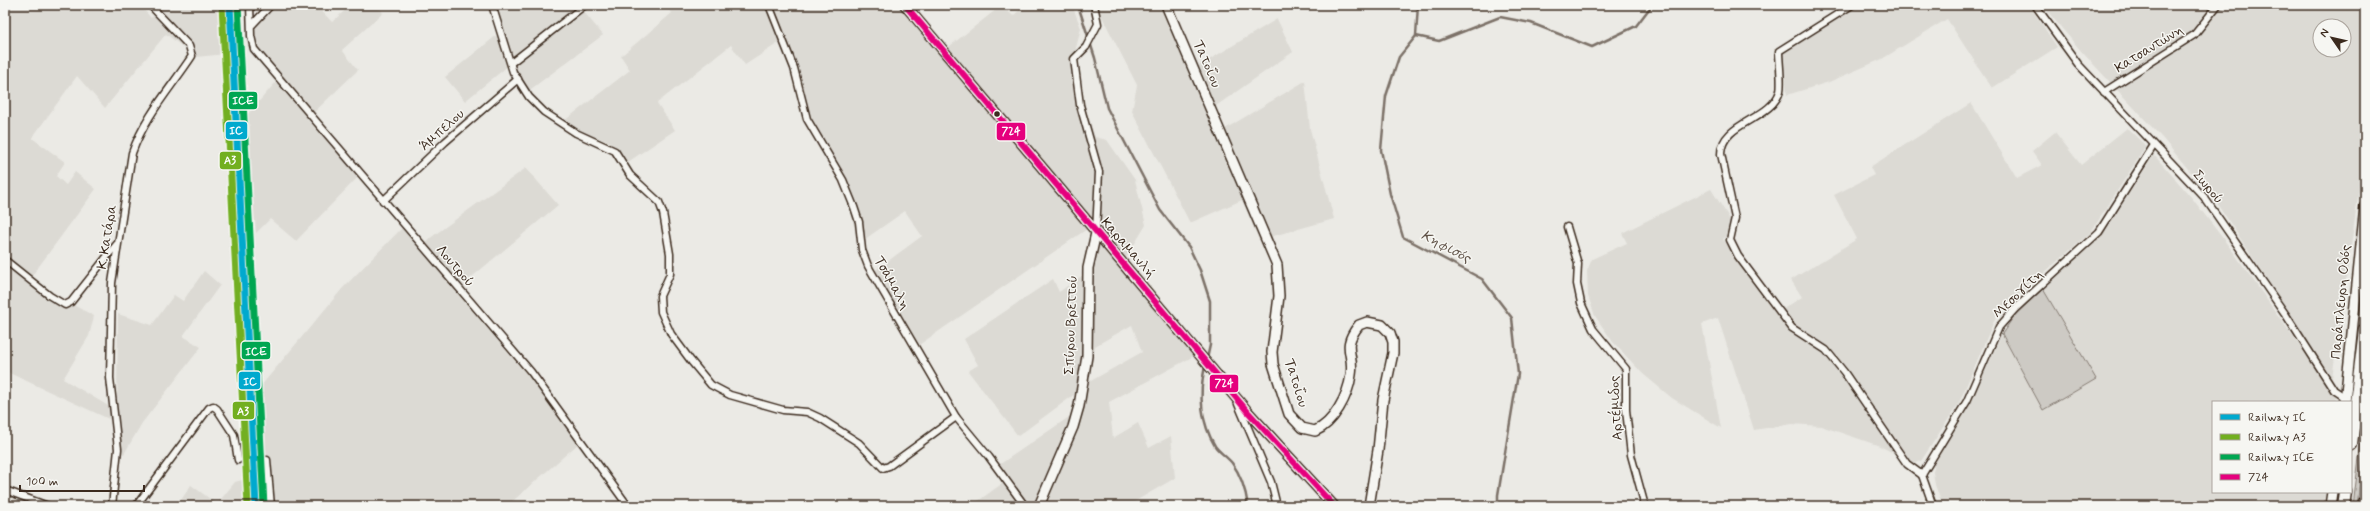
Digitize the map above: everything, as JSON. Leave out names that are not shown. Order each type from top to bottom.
[{"type":"highway","points":[[2352,436],[2365,330]]},
{"type":"highway","points":[[2343,506],[2345,493]]},
{"type":"highway","points":[[2364,506],[2365,502]]},
{"type":"street","name":"Κ. Κατάρα","points":[[112,506],[118,449],[110,378],[112,284],[116,244],[132,154],[138,135],[154,107],[192,56],[189,46],[150,5]]},
{"type":"street","points":[[250,5],[252,25]]},
{"type":"street","points":[[252,25],[271,5]]},
{"type":"street","points":[[492,5],[511,63],[518,80],[529,96],[544,112],[576,133],[615,151],[630,175],[659,202],[663,213],[670,254],[670,274],[660,296],[661,312],[671,334],[711,384],[730,395],[783,410],[808,412],[820,418],[858,443],[883,468],[889,466],[956,417]]},
{"type":"street","points":[[511,63],[585,5]]},
{"type":"street","name":"Τσάμαλη","points":[[769,5],[794,68],[807,119],[843,180],[854,207],[864,258],[956,417],[1003,475],[1025,506]]},
{"type":"street","name":"Καραμανλή","points":[[905,5],[1280,450],[1334,506]]},
{"type":"street","points":[[1094,5],[1098,24],[1086,47],[1074,59],[1080,105],[1099,172],[1096,233]]},
{"type":"street","name":"Τατοΐου","points":[[1166,5],[1277,265],[1278,296],[1273,346],[1273,364],[1283,398],[1296,423],[1302,428],[1315,431],[1325,426],[1332,418],[1351,376],[1349,342],[1359,325],[1373,322],[1382,325],[1390,332],[1393,353],[1383,400],[1378,450],[1368,506]]},
{"type":"street","points":[[1852,5],[1779,51],[1780,91],[1772,105],[1729,134],[1721,145],[1721,154],[1735,218],[1730,240],[1738,256],[1785,320],[1799,333],[1826,350],[1844,372],[1907,464],[1922,475],[1933,506]]},
{"type":"street","name":"Σωρού","points":[[2035,5],[2078,64],[2204,197],[2286,316],[2334,390],[2345,400]]},
{"type":"street","name":"Κατσαντώνη","points":[[2104,92],[2194,35],[2218,5]]},
{"type":"street","name":"Λουτρού","points":[[252,25],[251,36],[254,49],[531,372],[628,506]]},
{"type":"street","name":"Άμπελου","points":[[383,201],[445,142],[518,80]]},
{"type":"street","name":"Μεσογίτη","points":[[1922,475],[1967,402],[1999,327],[2015,310],[2099,232],[2154,145]]},
{"type":"street","name":"Παράπλευρη Οδός","points":[[2345,400],[2365,206]]},
{"type":"street","name":"Αρτέμιδος","points":[[1567,227],[1578,264],[1577,284],[1581,303],[1593,328],[1626,369],[1626,410],[1631,455],[1645,506]]},
{"type":"street","name":"Σπύρου Βρεττού","points":[[1039,506],[1073,427],[1079,406],[1086,356],[1088,268],[1096,233]]},
{"type":"street","points":[[5,260],[50,296],[65,305],[71,302],[116,244]]},
{"type":"street","points":[[1235,396],[1271,482],[1277,506]]},
{"type":"street","points":[[136,506],[209,408],[213,406],[217,409],[234,435],[238,460]]},
{"type":"street","points":[[267,460],[271,506]]},
{"type":"street","points":[[5,490],[48,506]]},
{"type":"street","points":[[2330,506],[2332,493]]},
{"type":"shaded area","points":[[5,5],[140,5],[151,18],[165,5],[224,5],[226,54],[196,57],[166,34],[105,108],[77,76],[32,138],[65,162],[56,176],[66,185],[75,172],[96,189],[31,277],[51,293],[94,316],[89,336],[63,379],[110,407],[117,406],[118,314],[152,325],[174,295],[183,301],[204,271],[220,285],[183,336],[201,347],[142,423],[124,454],[114,451],[111,420],[5,371]]},
{"type":"shaded area","points":[[266,5],[316,5],[332,22],[351,5],[377,5],[383,13],[342,50],[358,70],[307,119],[359,176],[296,241],[270,219],[256,233],[247,115],[276,82],[249,51],[247,24]]},
{"type":"shaded area","points":[[489,5],[592,5],[584,12],[603,35],[523,95],[508,66],[465,101],[445,77],[497,35]]},
{"type":"shaded area","points":[[666,5],[918,5],[907,13],[941,53],[1002,5],[1013,16],[1025,5],[1034,5],[1037,9],[1043,5],[1072,5],[1081,28],[1076,48],[1085,106],[1095,137],[1107,140],[1135,180],[1146,225],[1126,258],[1200,348],[1192,357],[1109,402],[1113,438],[1138,423],[1149,448],[1171,436],[1175,478],[1127,506],[971,506],[1003,483],[993,469],[1072,415],[1075,394],[1018,436],[968,371],[978,365],[964,339],[1053,279],[1059,292],[1086,273],[1086,253],[1092,236],[1087,229],[913,349],[869,275],[922,236],[905,211],[858,244],[849,203],[839,182],[802,120],[788,59],[780,42],[745,65],[731,45],[657,103],[675,130],[628,162],[621,152],[609,142],[586,134],[564,121],[630,70],[621,56],[672,13]],"holes":[[[1132,325],[1142,352],[1089,382],[1095,346]]]},
{"type":"shaded area","points":[[1096,5],[1170,5],[1199,66],[1277,19],[1293,52],[1213,108],[1225,129],[1305,81],[1310,129],[1334,219],[1259,240],[1242,200],[1190,223],[1132,111],[1137,85]]},
{"type":"shaded area","points":[[1858,5],[2029,5],[2057,47],[1992,88],[1947,19],[1882,59],[1829,82],[1787,95],[1782,52]]},
{"type":"shaded area","points":[[2042,5],[2365,5],[2365,148],[2332,378],[2219,206],[2163,139],[2082,52]]},
{"type":"shaded area","points":[[1971,103],[2017,178],[2042,165],[2032,151],[2055,132],[2081,165],[2127,128],[2146,146],[2091,232],[1997,314],[1959,403],[1921,461],[1914,464],[1880,446],[1821,426],[1792,424],[1754,430],[1718,318],[1702,324],[1721,428],[1672,398],[1643,374],[1613,342],[1595,316],[1588,296],[1587,271],[1592,259],[1627,243],[1622,233],[1711,189],[1736,229],[1723,239],[1777,313],[1802,297],[1791,280],[1857,239],[1834,195],[1874,175],[1870,167]]},
{"type":"shaded area","points":[[2154,155],[2192,198],[2234,253],[2337,399],[2337,401],[2212,401],[2212,493],[2326,493],[2325,506],[1943,506],[1935,485],[1933,472],[1936,457],[1968,408],[2002,334],[2043,410],[2096,379],[2043,289],[2106,230]]},
{"type":"shaded area","points":[[526,168],[558,205],[455,291],[533,382],[578,444],[507,506],[267,506],[260,387],[342,289],[402,228],[418,247]]},
{"type":"shaded area","points":[[2043,289],[2096,379],[2043,410],[2002,334],[2014,316]]},
{"type":"shaded area","points":[[2365,409],[2365,443],[2357,506],[2353,506]]},
{"type":"shaded area","points":[[249,478],[250,506],[177,506],[191,485],[217,504],[235,482]]},
{"type":"waterway","points":[[1078,5],[1095,58],[1107,108],[1160,210],[1189,247],[1200,270],[1210,301],[1210,345],[1207,359]]},
{"type":"waterway","name":"Κηφισός","points":[[1418,5],[1416,36],[1399,57],[1386,96],[1381,150],[1390,194],[1403,237],[1482,279],[1512,318],[1518,374],[1498,495],[1498,506]]},
{"type":"waterway","points":[[1416,36],[1439,41],[1500,17],[1531,23],[1592,47],[1636,26],[1652,5]]},
{"type":"waterway","points":[[1205,366],[1202,386],[1202,407],[1206,427],[1215,446],[1232,463],[1238,473],[1248,506]]},
{"type":"rail line","name":"A3","points":[[222,5],[248,506]]},
{"type":"rail line","name":"IC","points":[[230,5],[256,506]]},
{"type":"rail line","name":"ICE","points":[[238,5],[264,506]]},
{"type":"transit line","name":"724","points":[[905,5],[1248,412],[1334,506]]}]
